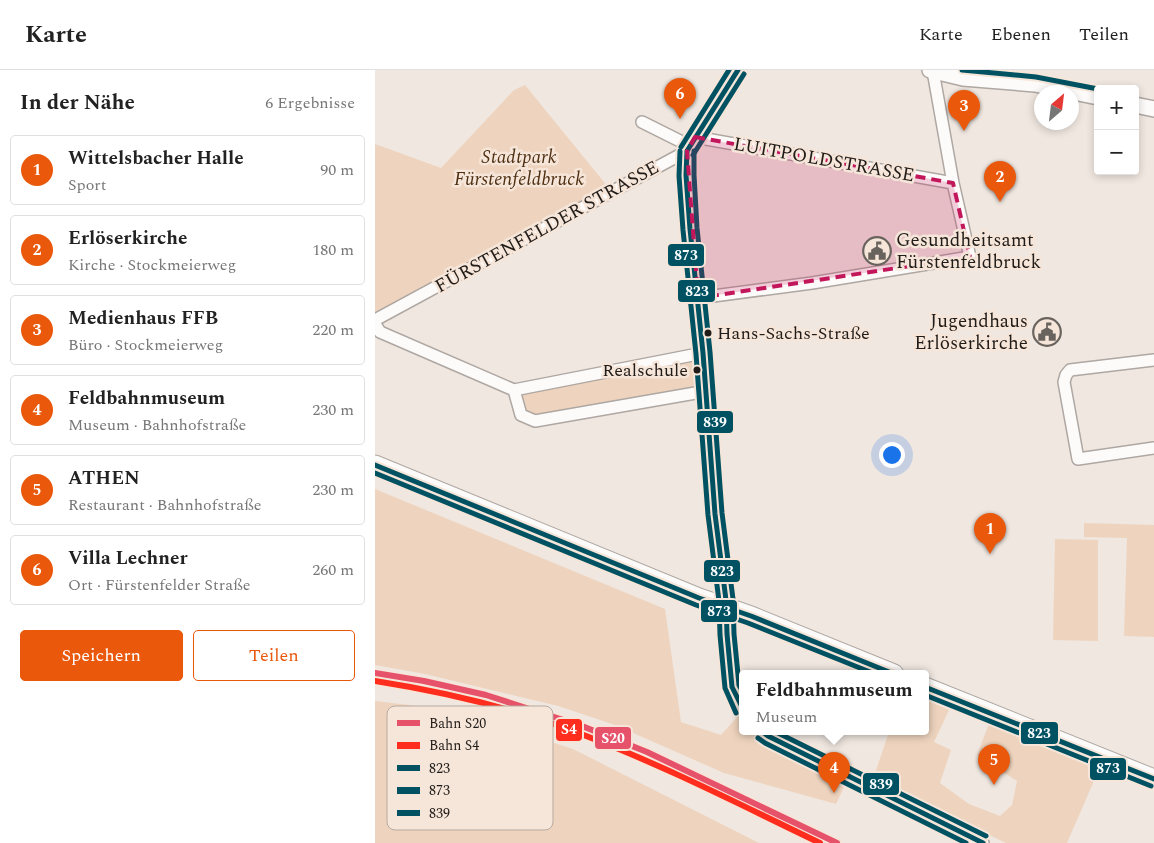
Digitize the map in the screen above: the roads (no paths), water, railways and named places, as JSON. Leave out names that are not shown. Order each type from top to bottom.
[{"type":"main road","points":[[375,465],[699,598],[727,607],[884,670]]},
{"type":"main road","points":[[929,689],[1154,779]]},
{"type":"street","name":"FÜRSTENFELDER STRASSE","points":[[375,322],[586,206],[690,145],[738,70]]},
{"type":"street","points":[[698,298],[775,288],[970,257],[953,183],[932,71],[977,81],[1035,84],[1094,95]]},
{"type":"street","points":[[1139,106],[1154,109]]},
{"type":"street","name":"LUITPOLDSTRASSE","points":[[642,122],[690,145],[953,183]]},
{"type":"street","points":[[690,145],[690,230],[707,391],[715,514],[727,607],[727,634],[732,687],[739,702]]},
{"type":"street","points":[[375,322],[380,332],[514,390],[703,353]]},
{"type":"street","points":[[1154,360],[1070,370],[1063,382],[1078,459],[1154,448]]},
{"type":"street","points":[[514,390],[521,415],[535,421],[707,391]]},
{"type":"street","points":[[767,735],[983,843]]},
{"type":"rail line","name":"S20","points":[[375,673],[424,681],[486,695],[520,706]]},
{"type":"rail line","name":"S4","points":[[375,681],[427,690],[494,706]]},
{"type":"rail line","name":"S20","points":[[553,717],[647,752],[837,843]]},
{"type":"rail line","name":"S4","points":[[553,724],[612,746],[672,772],[820,843]]},
{"type":"place","name":"Villa Lechner","points":[[680,119]]},
{"type":"place","name":"Medienhaus FFB","points":[[964,131]]},
{"type":"place","name":"Erlöserkirche","points":[[1000,202]]},
{"type":"place","name":"Gesundheitsamt Fürstenfeldbruck","points":[[877,251]]},
{"type":"place","name":"Jugendhaus Erlöserkirche","points":[[1047,332]]},
{"type":"place","name":"Hans-Sachs-Straße","points":[[708,333]]},
{"type":"place","name":"Realschule","points":[[697,370]]},
{"type":"place","name":"Wittelsbacher Halle","points":[[990,554]]},
{"type":"place","name":"ATHEN","points":[[994,785]]},
{"type":"place","name":"Feldbahnmuseum","points":[[834,793]]},
{"type":"park label","name":"Stadtpark Fürstenfeldbruck","points":[[519,168]]}]
